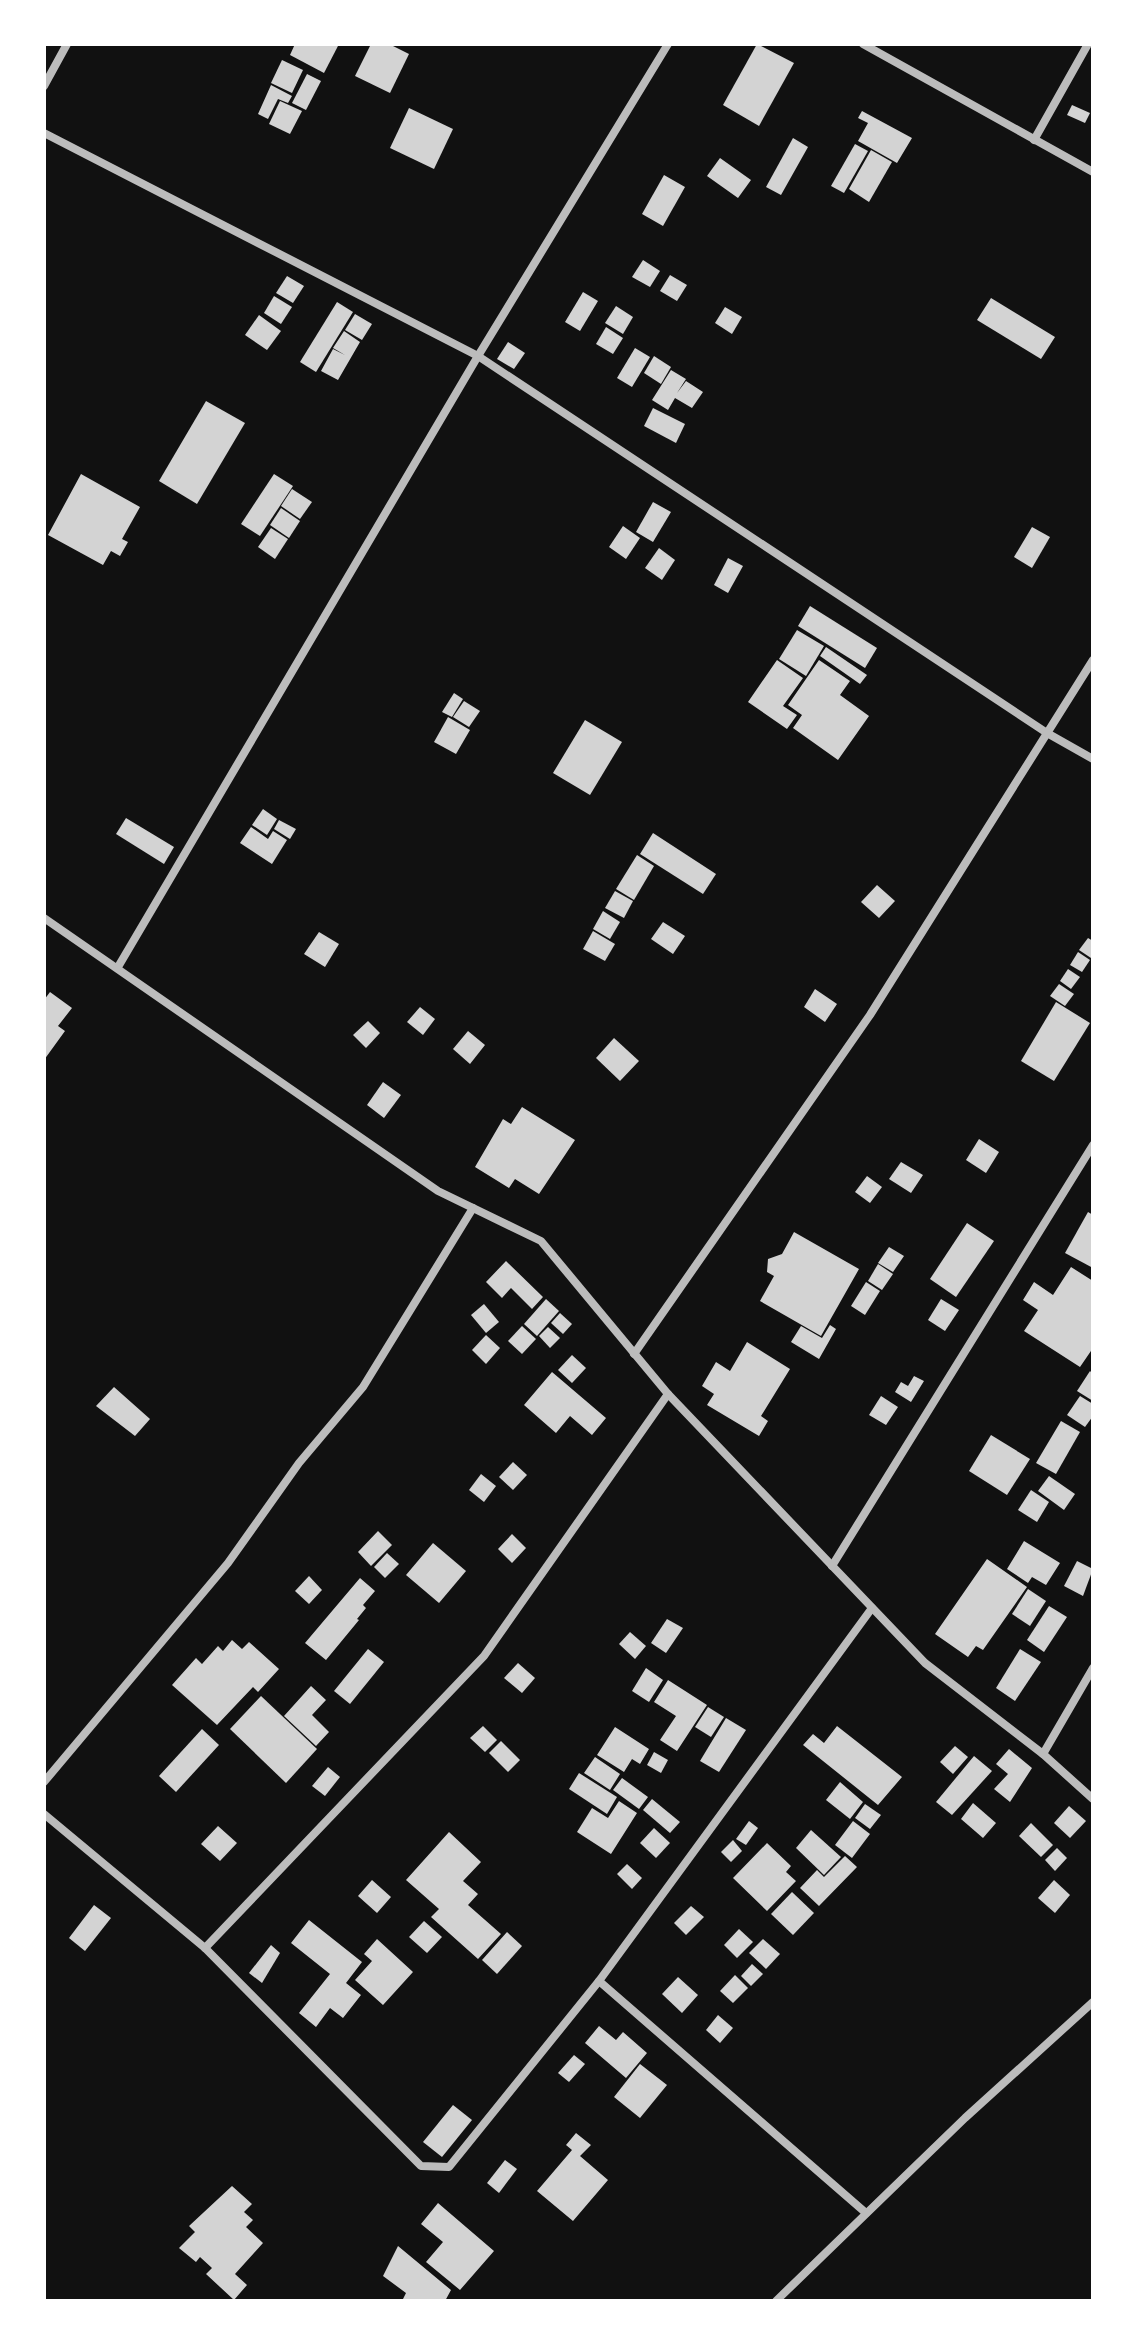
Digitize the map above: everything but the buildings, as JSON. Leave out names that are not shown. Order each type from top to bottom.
[{"type":"street","points":[[44,86],[67,44]]},
{"type":"street","points":[[118,967],[478,356],[668,44]]},
{"type":"street","points":[[863,44],[1093,172]]},
{"type":"street","points":[[1034,140],[1088,44]]},
{"type":"street","points":[[44,133],[478,356],[1047,733],[1093,759]]},
{"type":"street","points":[[634,1354],[870,1015],[1093,660]]},
{"type":"street","points":[[44,918],[438,1191],[541,1241],[668,1394],[925,1663],[1043,1754],[1093,1799]]},
{"type":"street","points":[[832,1566],[1093,1145]]},
{"type":"street","points":[[44,1782],[228,1563],[299,1463],[363,1387],[473,1208]]},
{"type":"street","points":[[205,1948],[484,1656],[668,1394]]},
{"type":"street","points":[[44,1814],[205,1948],[421,2166],[449,2167],[599,1981],[872,1608]]},
{"type":"street","points":[[1043,1754],[1093,1668]]},
{"type":"street","points":[[599,1981],[866,2213]]},
{"type":"street","points":[[776,2301],[1093,2002]]}]
